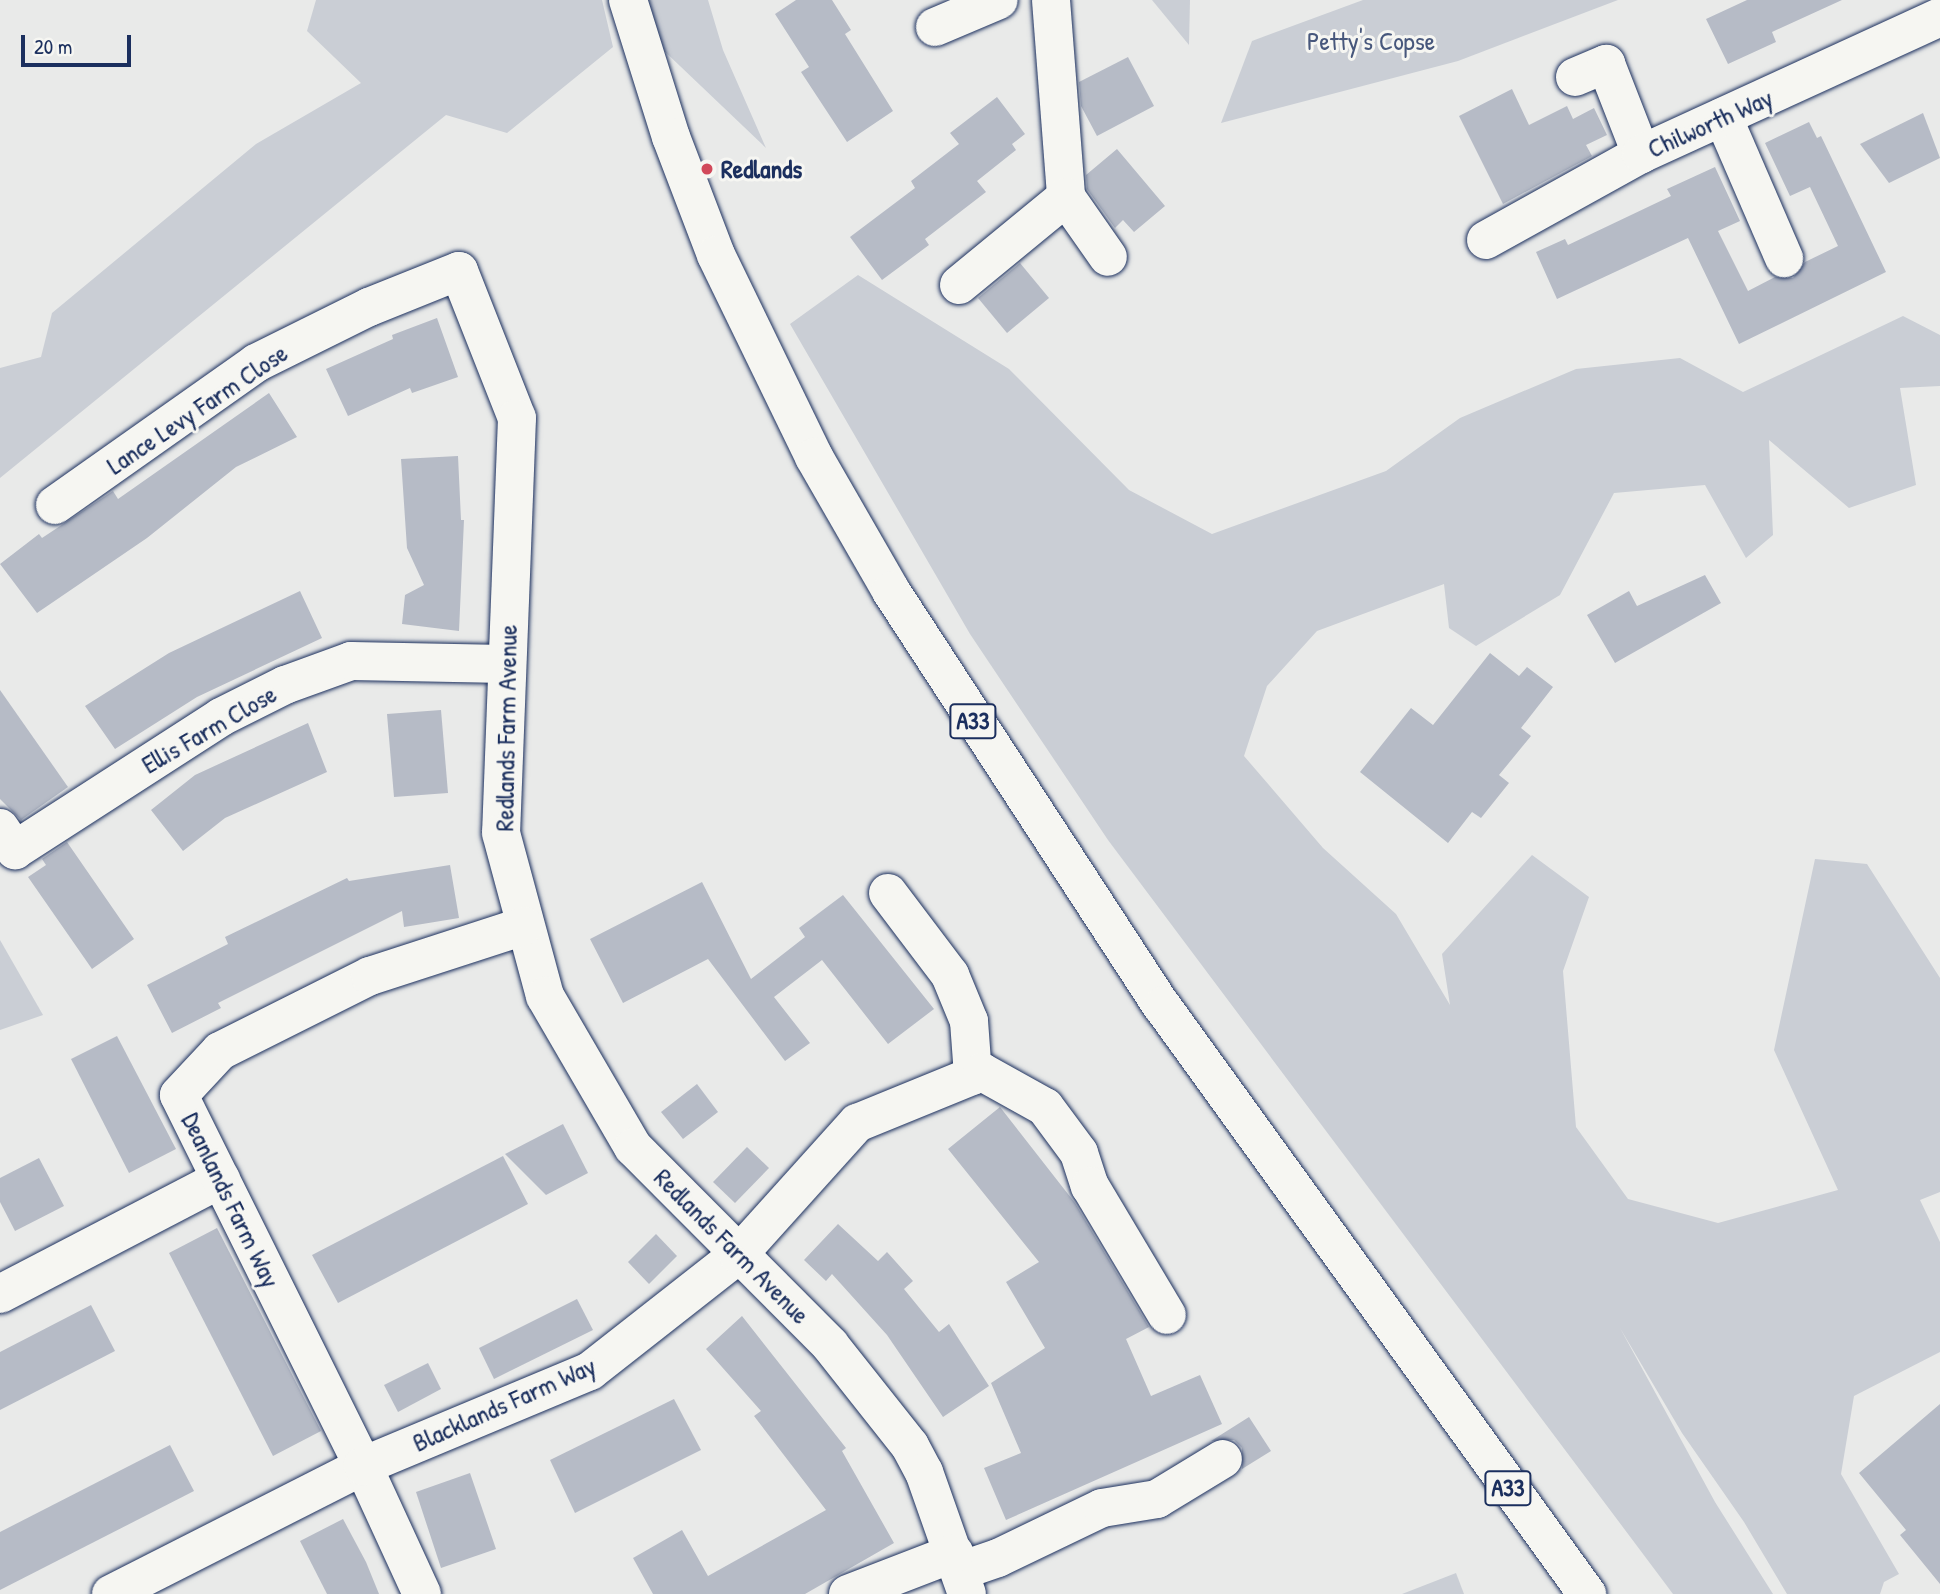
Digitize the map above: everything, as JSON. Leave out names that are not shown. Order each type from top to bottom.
[{"type":"main road","name":"A33","points":[[628,0],[671,137],[716,256],[814,457],[891,591],[1162,1006],[1587,1594]]},
{"type":"main road","points":[[936,27],[999,0]]},
{"type":"main road","points":[[1051,0],[1066,197],[1108,257]]},
{"type":"main road","name":"Chilworth Way","points":[[1486,240],[1642,154],[1940,17]]},
{"type":"main road","points":[[1575,77],[1606,64],[1642,154]]},
{"type":"main road","points":[[1723,117],[1784,258]]},
{"type":"main road","points":[[959,285],[1066,197]]},
{"type":"main road","name":"Lance Levy Farm Close","points":[[55,505],[256,363],[369,307],[459,271]]},
{"type":"main road","name":"Redlands Farm Avenue","points":[[459,271],[517,418],[501,833],[545,996],[633,1147],[738,1255],[831,1345],[910,1446],[960,1572]]},
{"type":"main road","name":"Ellis Farm Close","points":[[8,839],[221,717],[285,685],[351,662],[506,664]]},
{"type":"main road","points":[[888,892],[950,975],[969,1021],[973,1076],[982,1072],[1045,1107],[1079,1153],[1090,1186],[1167,1315]]},
{"type":"main road","name":"Deanlands Farm Way","points":[[363,1466],[179,1095],[220,1051],[370,976],[524,926]]},
{"type":"main road","name":"Blacklands Farm Way","points":[[111,1594],[363,1466],[590,1371],[738,1255],[857,1123],[973,1076]]},
{"type":"main road","points":[[0,1294],[221,1179]]},
{"type":"main road","points":[[848,1594],[960,1572],[998,1558],[1102,1508],[1157,1499],[1223,1459]]},
{"type":"main road","points":[[363,1466],[422,1594]]},
{"type":"green space","points":[[316,0],[602,0],[613,47],[507,133],[446,115],[0,478],[0,368],[41,357],[52,313],[256,144],[361,83],[307,31]]},
{"type":"green space","points":[[647,0],[708,0],[723,50],[766,148],[659,46]]},
{"type":"green space","points":[[1152,0],[1190,0],[1189,45]]},
{"type":"green space","name":"Petty's Copse","points":[[1363,0],[1618,0],[1458,61],[1221,123],[1252,41]]},
{"type":"green space","points":[[858,275],[1009,369],[1129,490],[1212,534],[1386,471],[1460,418],[1576,369],[1680,358],[1743,392],[1903,316],[1940,335],[1940,386],[1900,388],[1916,485],[1849,508],[1769,440],[1773,535],[1746,558],[1705,485],[1614,493],[1560,595],[1476,646],[1449,628],[1444,584],[1317,631],[1267,686],[1244,756],[1323,848],[1396,914],[1450,1005],[1442,954],[1532,855],[1589,897],[1563,971],[1576,1127],[1628,1199],[1718,1223],[1838,1190],[1774,1050],[1815,859],[1867,864],[1940,978],[1940,1192],[1920,1200],[1940,1242],[1940,1352],[1854,1396],[1841,1474],[1899,1574],[1884,1582],[1880,1594],[1787,1594],[1744,1522],[1682,1433],[1620,1328],[1715,1502],[1773,1594],[1673,1594],[1108,840],[970,634],[790,324]]},
{"type":"green space","points":[[0,940],[43,1015],[0,1030]]},
{"type":"green space","points":[[1456,1573],[1464,1594],[1402,1594]]},
{"type":"building","points":[[796,0],[832,0],[851,30],[845,34],[893,111],[847,142],[801,72],[809,67],[775,14]]},
{"type":"building","points":[[1747,0],[1842,0],[1772,32],[1776,42],[1728,64],[1706,19]]},
{"type":"building","points":[[1128,57],[1154,106],[1097,136],[1081,106],[1079,82]]},
{"type":"building","points":[[1512,89],[1529,125],[1567,106],[1573,119],[1594,108],[1607,135],[1586,145],[1592,156],[1503,204],[1459,116]]},
{"type":"building","points":[[997,97],[1025,134],[1012,144],[1016,150],[977,181],[986,192],[925,239],[929,245],[882,280],[850,237],[915,188],[911,181],[959,144],[950,133]]},
{"type":"building","points":[[1923,113],[1940,158],[1889,183],[1860,144]]},
{"type":"building","points":[[1809,122],[1817,138],[1821,136],[1886,272],[1739,344],[1688,238],[1557,299],[1536,252],[1565,239],[1568,245],[1671,196],[1667,189],[1715,167],[1740,221],[1718,231],[1748,291],[1775,277],[1793,278],[1805,262],[1838,246],[1810,187],[1790,196],[1765,143]]},
{"type":"building","points":[[1117,149],[1165,206],[1134,232],[1123,220],[1115,228],[1087,189],[1086,175]]},
{"type":"building","points":[[1020,263],[1049,298],[1007,333],[978,298]]},
{"type":"building","points":[[437,318],[458,377],[412,393],[410,388],[348,416],[326,369],[393,339],[392,335]]},
{"type":"building","points":[[269,393],[297,437],[236,467],[147,538],[37,613],[0,564],[39,534],[42,538],[113,491],[118,499]]},
{"type":"building","points":[[458,456],[461,520],[464,520],[459,631],[402,624],[405,595],[424,585],[407,548],[401,459]]},
{"type":"building","points":[[1705,575],[1721,603],[1615,663],[1587,615],[1629,591],[1637,606]]},
{"type":"building","points":[[300,591],[322,638],[197,697],[115,749],[85,706],[169,653]]},
{"type":"building","points":[[1490,653],[1519,676],[1527,667],[1553,687],[1521,728],[1531,736],[1499,775],[1509,783],[1481,818],[1472,812],[1448,843],[1360,772],[1411,708],[1433,725]]},
{"type":"building","points":[[0,690],[68,787],[21,820],[0,799]]},
{"type":"building","points":[[441,710],[448,793],[394,797],[387,714]]},
{"type":"building","points":[[308,723],[327,772],[225,818],[183,851],[151,810],[195,775]]},
{"type":"building","points":[[67,842],[134,939],[92,969],[28,877],[46,865],[42,859]]},
{"type":"building","points":[[450,865],[459,918],[404,927],[402,911],[218,1003],[221,1008],[172,1033],[147,985],[228,944],[225,937],[347,878],[349,881]]},
{"type":"building","points":[[702,882],[751,979],[805,937],[799,928],[843,895],[934,1009],[888,1044],[822,960],[774,997],[810,1043],[785,1061],[708,959],[623,1003],[590,939]]},
{"type":"building","points":[[117,1036],[176,1149],[129,1173],[71,1059]]},
{"type":"building","points":[[697,1084],[718,1112],[683,1139],[661,1112]]},
{"type":"building","points":[[1000,1107],[1075,1203],[1149,1327],[1126,1339],[1151,1396],[1200,1375],[1222,1424],[1006,1520],[984,1468],[1021,1453],[991,1383],[1045,1348],[1006,1282],[1039,1262],[948,1149]]},
{"type":"building","points":[[563,1124],[588,1173],[546,1195],[505,1154]]},
{"type":"building","points":[[747,1147],[769,1168],[735,1203],[713,1182]]},
{"type":"building","points":[[503,1156],[528,1204],[338,1303],[312,1255]]},
{"type":"building","points":[[39,1158],[64,1206],[15,1231],[0,1202],[0,1178]]},
{"type":"building","points":[[838,1224],[878,1261],[887,1252],[913,1281],[904,1289],[939,1332],[949,1324],[989,1386],[943,1417],[887,1335],[832,1274],[826,1281],[804,1260]]},
{"type":"building","points":[[217,1228],[321,1431],[273,1456],[169,1253]]},
{"type":"building","points":[[656,1234],[677,1256],[649,1284],[628,1262]]},
{"type":"building","points":[[577,1299],[593,1330],[494,1379],[479,1348]]},
{"type":"building","points":[[91,1305],[115,1351],[0,1410],[0,1352]]},
{"type":"building","points":[[742,1316],[846,1448],[842,1451],[894,1543],[805,1594],[653,1594],[633,1558],[682,1530],[708,1576],[826,1510],[754,1416],[761,1411],[706,1349]]},
{"type":"building","points":[[428,1363],[441,1389],[398,1412],[384,1385]]},
{"type":"building","points":[[674,1399],[701,1450],[575,1513],[550,1460]]},
{"type":"building","points":[[1940,1404],[1940,1584],[1900,1535],[1906,1530],[1859,1473]]},
{"type":"building","points":[[1249,1417],[1271,1451],[1242,1469],[1242,1448],[1234,1440],[1211,1441]]},
{"type":"building","points":[[170,1445],[194,1491],[0,1590],[0,1532]]},
{"type":"building","points":[[470,1473],[496,1549],[441,1568],[416,1492]]},
{"type":"building","points":[[343,1519],[366,1562],[379,1594],[327,1594],[300,1541]]},
{"type":"place","name":"Redlands","points":[[707,169]]}]
